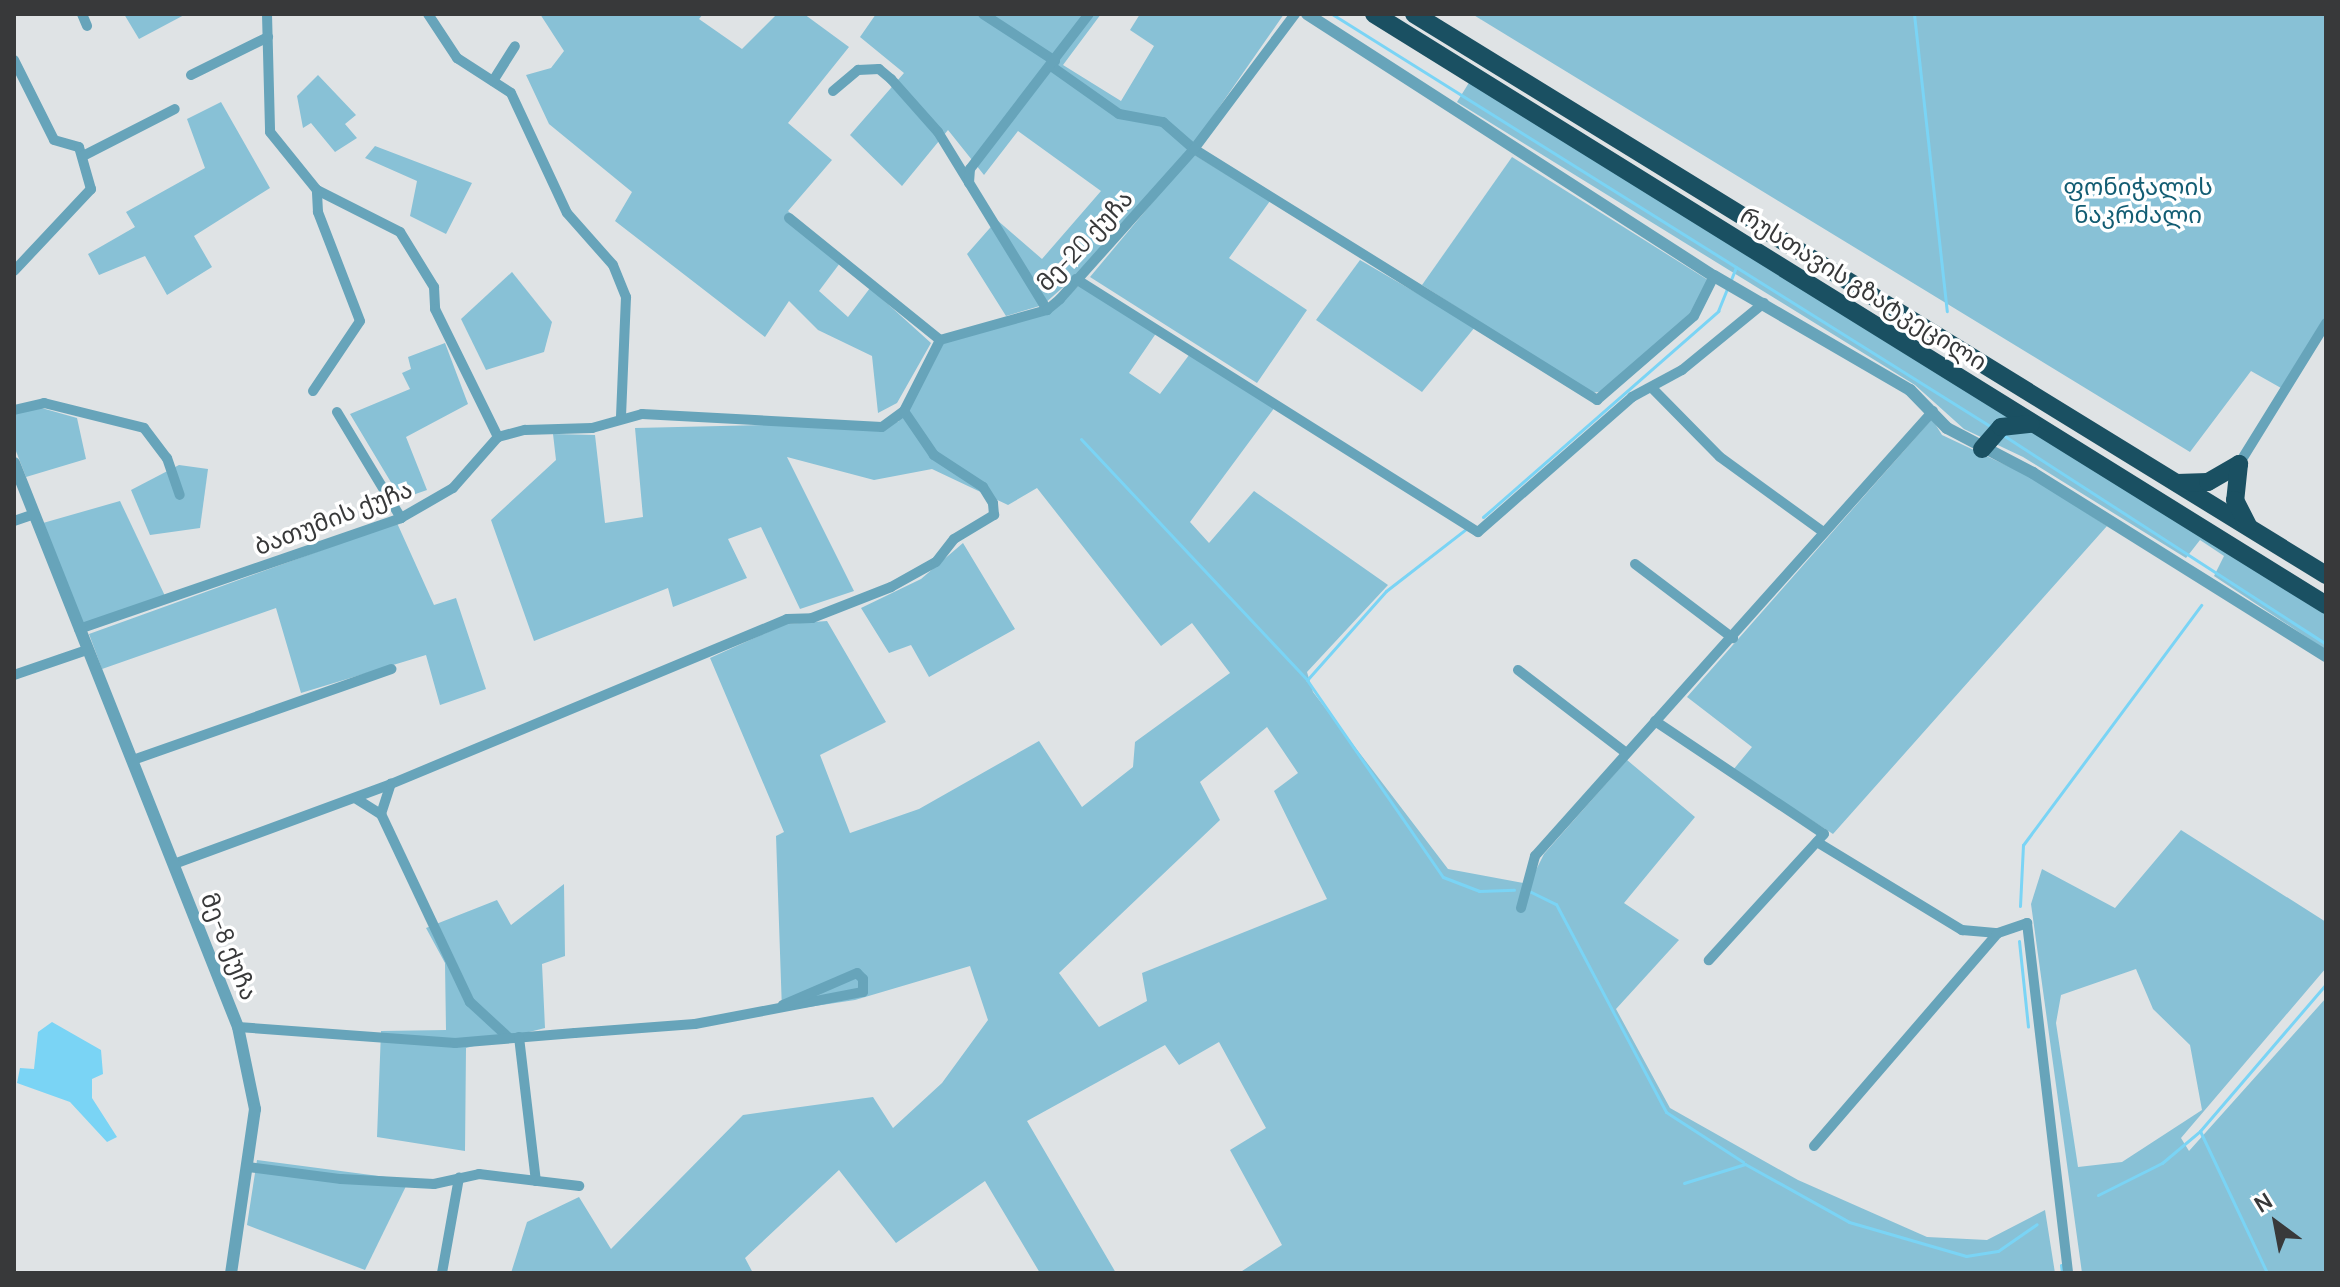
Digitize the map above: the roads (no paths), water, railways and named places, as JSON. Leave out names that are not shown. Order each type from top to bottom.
[{"type":"highway","name":"რუსთავის გზატკეცილი","points":[[1374,14],[2326,605]]},
{"type":"highway","name":"რუსთავის გზატკეცილი","points":[[1414,14],[2326,575]]},
{"type":"highway","points":[[1989,396],[1991,439],[2034,424]]},
{"type":"highway","points":[[2175,483],[2208,482],[2239,464]]},
{"type":"highway","points":[[2239,464],[2235,500],[2248,526]]},
{"type":"street","points":[[82,14],[87,26]]},
{"type":"street","points":[[267,14],[270,132],[317,190],[400,232],[414,252],[498,437],[592,428],[621,416],[868,424],[882,427],[904,411],[940,340],[789,218]]},
{"type":"street","points":[[428,14],[457,58],[493,81],[522,110],[567,213],[613,265],[626,297],[621,416]]},
{"type":"street","points":[[983,14],[1119,114],[1163,122],[1194,149],[1597,400],[1694,316],[1718,278]]},
{"type":"street","points":[[969,185],[970,169],[1089,14]]},
{"type":"street","name":"მე-20 ქუჩა","points":[[940,340],[1047,310],[1194,149],[1295,14]]},
{"type":"street","points":[[1307,14],[1718,278],[1764,303],[1933,411],[1991,439],[2045,480],[2326,656]]},
{"type":"street","points":[[191,75],[268,37]]},
{"type":"street","points":[[493,81],[515,46]]},
{"type":"street","points":[[14,60],[54,140],[79,147],[89,198],[52,224],[14,271]]},
{"type":"street","points":[[833,91],[858,70],[879,69],[938,132],[1047,310]]},
{"type":"street","points":[[83,156],[175,109]]},
{"type":"street","points":[[313,391],[360,321],[318,212],[317,190]]},
{"type":"street","points":[[1076,279],[1478,532],[1632,397],[1653,389],[1764,303]]},
{"type":"street","points":[[2239,464],[2326,323]]},
{"type":"street","points":[[1653,389],[1720,457],[1822,531]]},
{"type":"street","points":[[14,410],[44,403],[144,428],[167,458],[180,495]]},
{"type":"street","points":[[174,864],[391,784],[787,619],[812,618],[891,587],[936,562],[954,539],[994,515],[993,503],[983,487],[934,455],[904,411]]},
{"type":"street","points":[[1521,908],[1535,856],[1733,638],[1822,531],[1933,411]]},
{"type":"street","points":[[337,412],[401,518]]},
{"type":"street","name":"ბათუმის ქუჩა","points":[[79,629],[401,518],[453,488],[498,437]]},
{"type":"street","name":"მე-8 ქუჩა","points":[[14,463],[238,1027],[255,1109],[231,1273]]},
{"type":"street","points":[[14,521],[34,514]]},
{"type":"street","points":[[1635,564],[1733,638]]},
{"type":"street","points":[[14,675],[87,650]]},
{"type":"street","points":[[133,760],[391,669]]},
{"type":"street","points":[[1518,670],[1626,753]]},
{"type":"street","points":[[1655,721],[1824,834],[1709,960]]},
{"type":"street","points":[[381,814],[391,784]]},
{"type":"street","points":[[355,798],[381,814],[470,1002],[514,1037],[536,1181]]},
{"type":"street","points":[[1817,842],[1962,930],[1998,933],[2027,923],[2068,1273]]},
{"type":"street","points":[[1814,1146],[1998,933]]},
{"type":"street","points":[[238,1027],[455,1043],[695,1024],[863,992],[857,973],[783,1005]]},
{"type":"street","points":[[248,1167],[341,1179],[459,1178],[579,1186]]},
{"type":"street","points":[[442,1273],[459,1178]]},
{"type":"waterway","points":[[1332,14],[1993,428]]},
{"type":"waterway","points":[[1914,14],[1947,311]]},
{"type":"waterway","points":[[1730,282],[1736,267]]},
{"type":"waterway","points":[[1483,517],[1718,311],[1727,289]]},
{"type":"waterway","points":[[2003,435],[2326,644]]},
{"type":"waterway","points":[[1081,439],[1307,680],[1386,591],[1466,529]]},
{"type":"waterway","points":[[2020,906],[2023,845],[2201,605]]},
{"type":"waterway","points":[[1307,680],[1443,877],[1479,891],[1514,890]]},
{"type":"waterway","points":[[1527,890],[1556,904],[1666,1112],[1743,1162]]},
{"type":"waterway","points":[[2019,941],[2028,1027]]},
{"type":"waterway","points":[[2098,1195],[2162,1163],[2200,1131],[2326,984]]},
{"type":"waterway","points":[[2200,1131],[2267,1273]]},
{"type":"waterway","points":[[1684,1183],[1745,1164],[1849,1222],[1966,1256],[1998,1251],[2037,1224]]},
{"type":"waterway","points":[[2061,1265],[2062,1273]]},
{"type":"park label","name":"ფონიჭალის ნაკრძალი","points":[[2138,200]]}]
